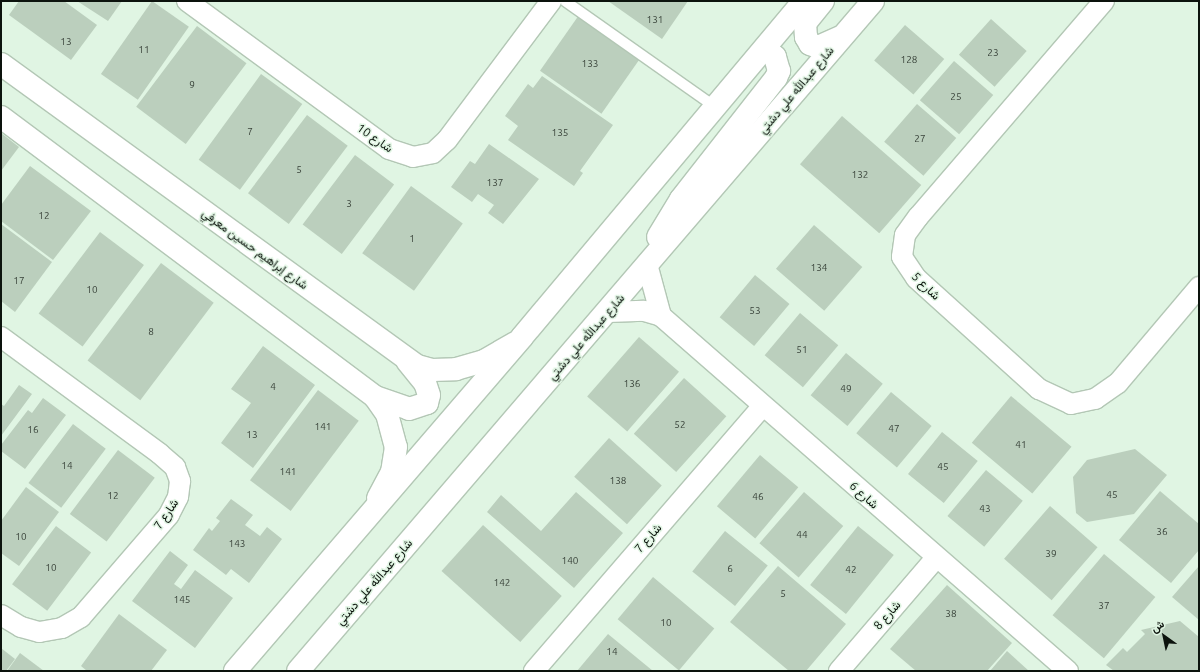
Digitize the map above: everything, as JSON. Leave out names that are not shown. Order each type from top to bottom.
[{"type":"main road","points":[[235,671],[522,337],[804,1]]},
{"type":"main road","points":[[823,1],[806,24],[806,36],[810,44],[818,47],[841,37]]},
{"type":"main road","name":"شارع عبدالله علي دشتي","points":[[298,671],[608,312],[647,264],[873,1]]},
{"type":"main road","points":[[647,264],[662,230],[681,198],[780,71],[775,58],[765,48]]},
{"type":"main road","name":"شارع إبراهيم حسين معرفي","points":[[1,64],[403,357],[424,368],[456,369],[498,354],[522,337]]},
{"type":"main road","points":[[1,117],[375,398],[408,410],[427,403],[429,395],[425,384],[403,357]]},
{"type":"main road","points":[[368,515],[392,472],[396,459],[391,425],[375,398]]},
{"type":"street","name":"شارع 10","points":[[187,1],[389,149],[413,157],[433,152],[447,140],[551,1]]},
{"type":"street","name":"شارع 5","points":[[1104,1],[918,217],[906,235],[902,257],[916,278],[1039,389],[1071,404],[1095,399],[1118,383],[1199,287]]},
{"type":"street","points":[[647,264],[661,316]]},
{"type":"street","name":"شارع 6","points":[[608,312],[644,311],[661,316],[936,558],[1068,671]]},
{"type":"street","name":"شارع 7","points":[[1,337],[160,454],[175,467],[180,481],[178,497],[169,515],[81,617],[62,628],[39,632],[21,627],[1,615]]},
{"type":"street","name":"شارع 7","points":[[534,671],[764,406]]},
{"type":"street","name":"شارع 8","points":[[839,671],[936,558]]},
{"type":"lane","points":[[565,1],[715,107]]},
{"type":"building","points":[[19,1],[64,1],[97,25],[71,60],[9,15]]},
{"type":"building","points":[[77,1],[122,1],[108,21]]},
{"type":"building","points":[[152,1],[189,27],[138,100],[101,74]]},
{"type":"building","points":[[608,1],[688,1],[662,39]]},
{"type":"building","points":[[579,15],[640,58],[601,114],[540,71]]},
{"type":"building","points":[[991,19],[1027,51],[995,87],[959,55]]},
{"type":"building","points":[[905,25],[944,59],[913,95],[874,60]]},
{"type":"building","points":[[197,26],[247,63],[186,144],[136,107]]},
{"type":"building","points":[[954,61],[993,95],[959,134],[920,100]]},
{"type":"building","points":[[261,74],[302,104],[240,190],[199,160]]},
{"type":"building","points":[[542,76],[613,125],[580,171],[583,173],[574,186],[508,140],[518,126],[505,116],[528,84],[533,88]]},
{"type":"building","points":[[917,104],[956,138],[923,176],[884,142]]},
{"type":"building","points":[[307,115],[348,146],[289,224],[248,193]]},
{"type":"building","points":[[842,116],[921,185],[879,233],[800,164]]},
{"type":"building","points":[[1,133],[19,147],[1,171]]},
{"type":"building","points":[[489,144],[539,179],[503,224],[488,213],[494,205],[478,194],[472,202],[451,187],[470,161],[475,164]]},
{"type":"building","points":[[355,155],[394,184],[342,254],[303,224]]},
{"type":"building","points":[[30,166],[91,211],[53,260],[1,221],[1,205]]},
{"type":"building","points":[[411,186],[463,224],[414,291],[362,253]]},
{"type":"building","points":[[1,224],[52,262],[15,312],[1,301]]},
{"type":"building","points":[[814,225],[862,267],[824,311],[776,269]]},
{"type":"building","points":[[100,232],[144,265],[83,347],[39,313]]},
{"type":"building","points":[[161,263],[214,303],[140,400],[88,360]]},
{"type":"building","points":[[755,275],[789,304],[754,346],[720,317]]},
{"type":"building","points":[[800,313],[838,345],[803,387],[765,355]]},
{"type":"building","points":[[639,337],[679,372],[627,431],[587,397]]},
{"type":"building","points":[[263,346],[315,385],[253,468],[221,443],[251,403],[231,389]]},
{"type":"building","points":[[846,353],[883,384],[847,426],[811,395]]},
{"type":"building","points":[[684,378],[726,416],[676,472],[634,434]]},
{"type":"building","points":[[19,385],[32,394],[1,436],[1,404],[4,406]]},
{"type":"building","points":[[318,390],[359,421],[291,511],[250,480]]},
{"type":"building","points":[[891,392],[932,426],[897,467],[856,433]]},
{"type":"building","points":[[1011,396],[1072,447],[1032,494],[972,443]]},
{"type":"building","points":[[43,398],[66,415],[25,469],[1,451],[1,445],[28,410],[32,413]]},
{"type":"building","points":[[73,424],[106,449],[61,508],[28,483]]},
{"type":"building","points":[[942,432],[978,461],[944,503],[908,474]]},
{"type":"building","points":[[609,438],[662,486],[627,524],[574,477]]},
{"type":"building","points":[[1135,449],[1167,475],[1134,514],[1087,522],[1076,513],[1073,477],[1087,460]]},
{"type":"building","points":[[118,450],[155,478],[107,542],[70,514]]},
{"type":"building","points":[[760,455],[798,487],[755,538],[717,506]]},
{"type":"building","points":[[986,470],[1023,501],[984,547],[947,516]]},
{"type":"building","points":[[26,487],[59,512],[19,566],[1,553],[1,521]]},
{"type":"building","points":[[1160,491],[1199,524],[1199,550],[1171,583],[1119,540]]},
{"type":"building","points":[[576,492],[623,533],[574,588],[487,512],[501,495],[541,531]]},
{"type":"building","points":[[804,492],[843,526],[799,577],[759,543]]},
{"type":"building","points":[[231,499],[253,515],[245,525],[260,536],[267,527],[282,539],[249,583],[231,569],[226,575],[193,550],[209,528],[212,531],[220,521],[216,518]]},
{"type":"building","points":[[1050,506],[1098,547],[1052,600],[1004,559]]},
{"type":"building","points":[[483,525],[562,596],[520,642],[442,571]]},
{"type":"building","points":[[56,526],[91,552],[47,611],[12,584]]},
{"type":"building","points":[[858,526],[894,555],[846,614],[810,585]]},
{"type":"building","points":[[725,531],[768,566],[735,606],[692,571]]},
{"type":"building","points":[[170,551],[188,565],[174,584],[181,589],[195,570],[233,598],[195,648],[132,601]]},
{"type":"building","points":[[1104,554],[1155,597],[1104,658],[1053,615]]},
{"type":"building","points":[[778,566],[846,624],[806,671],[789,671],[730,622]]},
{"type":"building","points":[[1199,566],[1199,620],[1172,597]]},
{"type":"building","points":[[653,577],[714,628],[679,671],[618,619]]},
{"type":"building","points":[[947,585],[1012,643],[987,671],[916,671],[890,649]]},
{"type":"building","points":[[119,614],[167,650],[151,671],[87,671],[81,666]]},
{"type":"building","points":[[1180,621],[1199,637],[1198,671],[1114,671],[1106,665],[1123,648],[1127,652],[1145,634],[1141,630]]},
{"type":"building","points":[[608,634],[653,671],[577,671]]},
{"type":"building","points":[[1,648],[15,659],[6,671],[1,671]]},
{"type":"building","points":[[1007,651],[1029,671],[990,671]]},
{"type":"building","points":[[20,653],[44,671],[7,671]]}]
